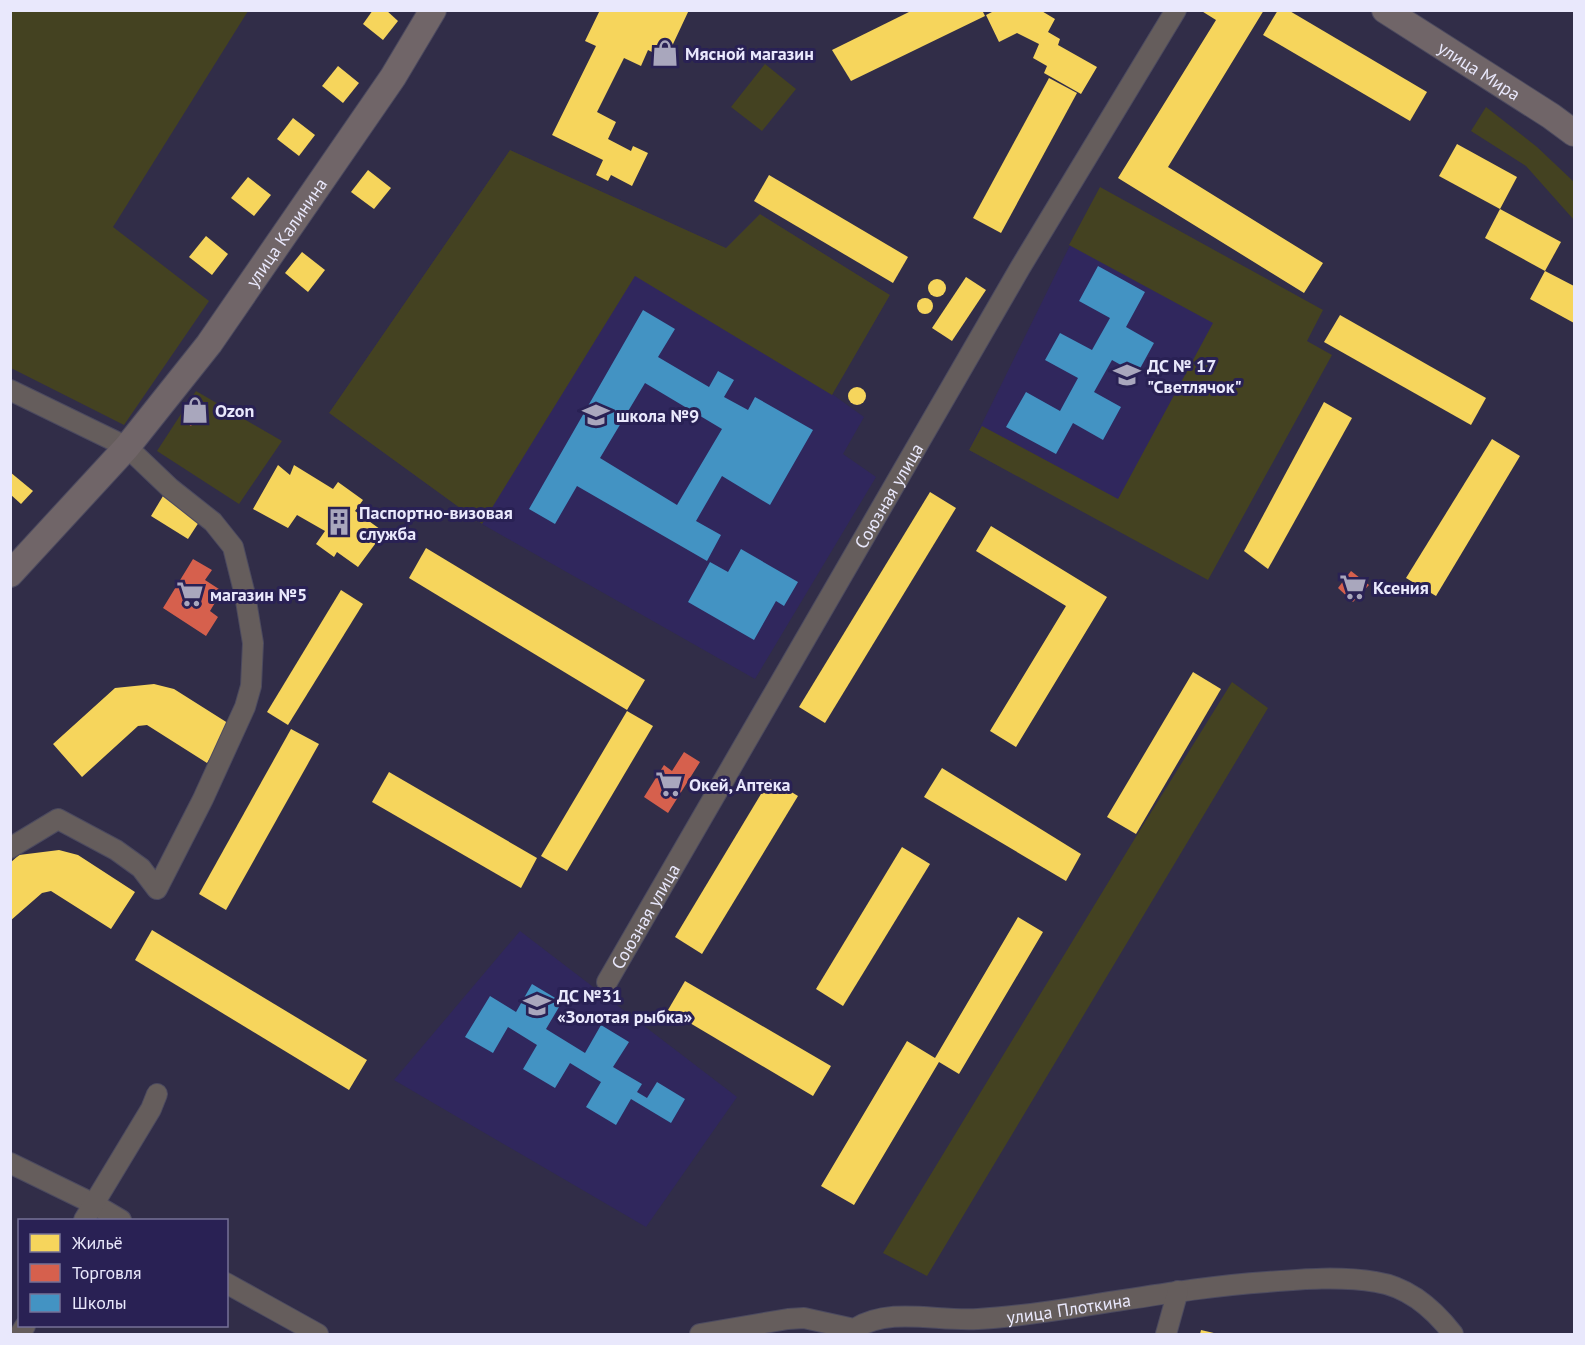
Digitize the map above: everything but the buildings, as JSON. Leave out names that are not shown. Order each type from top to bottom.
[{"type":"main road","name":"улица Калинина","points":[[10,574],[127,447],[209,344],[393,77],[433,10]]},
{"type":"main road","name":"улица Мира","points":[[1385,10],[1575,133]]},
{"type":"street","name":"Союзная улица","points":[[607,982],[1020,268],[1176,10]]},
{"type":"street","points":[[10,390],[127,447],[170,488],[213,522],[233,547],[245,595],[253,644],[251,686],[241,717],[203,799],[157,889],[141,868],[116,850],[58,819],[10,848]]},
{"type":"street","points":[[89,1212],[151,1109],[157,1094]]},
{"type":"street","points":[[10,1162],[89,1212],[114,1219]]},
{"type":"street","name":"улица Плоткина","points":[[700,1335],[804,1318],[853,1332],[865,1322],[887,1317],[976,1320],[1017,1316],[1178,1291],[1323,1279],[1375,1282],[1403,1290],[1420,1300],[1453,1335]]},
{"type":"street","points":[[228,1284],[318,1335]]},
{"type":"street","points":[[1166,1335],[1178,1291]]},
{"type":"shaded area","points":[[10,11],[248,11],[113,227],[209,301],[124,425],[11,368]]},
{"type":"shaded area","points":[[765,64],[796,89],[762,131],[731,107]]},
{"type":"shaded area","points":[[1486,107],[1537,147],[1574,182],[1574,220],[1526,166],[1471,131]]},
{"type":"shaded area","name":"школа №9","points":[[510,150],[726,248],[760,214],[890,295],[832,394],[864,417],[843,454],[876,477],[755,679],[482,524],[329,413]]},
{"type":"shaded area","points":[[510,150],[726,248],[760,214],[890,295],[832,395],[635,276],[482,524],[329,413]]},
{"type":"shaded area","points":[[1100,187],[1323,310],[1307,341],[1332,355],[1208,580],[969,450],[982,426],[1118,499],[1213,323],[1069,245]]},
{"type":"shaded area","name":"ДС № 17 \"Светлячок\"","points":[[1084,217],[1272,324],[1160,553],[969,450]]},
{"type":"shaded area","points":[[196,391],[282,441],[239,504],[157,451]]},
{"type":"shaded area","points":[[1232,682],[1268,708],[927,1276],[883,1253],[1137,835]]},
{"type":"shaded area","name":"ДС №31 «Золотая рыбка»","points":[[520,931],[737,1097],[646,1227],[394,1080]]},
{"type":"place","name":"Мясной магазин","points":[[665,53]]},
{"type":"place","name":"ДС № 17 \"Светлячок\"","points":[[1127,375]]},
{"type":"place","name":"Ozon","points":[[195,410]]},
{"type":"place","name":"школа №9","points":[[596,415]]},
{"type":"place","name":"Паспортно-визовая служба","points":[[339,522]]},
{"type":"place","name":"Ксения","points":[[1353,587]]},
{"type":"place","name":"магазин №5","points":[[190,594]]},
{"type":"place","name":"Окей, Аптека","points":[[669,784]]},
{"type":"place","name":"ДС №31 «Золотая рыбка»","points":[[537,1005]]}]
